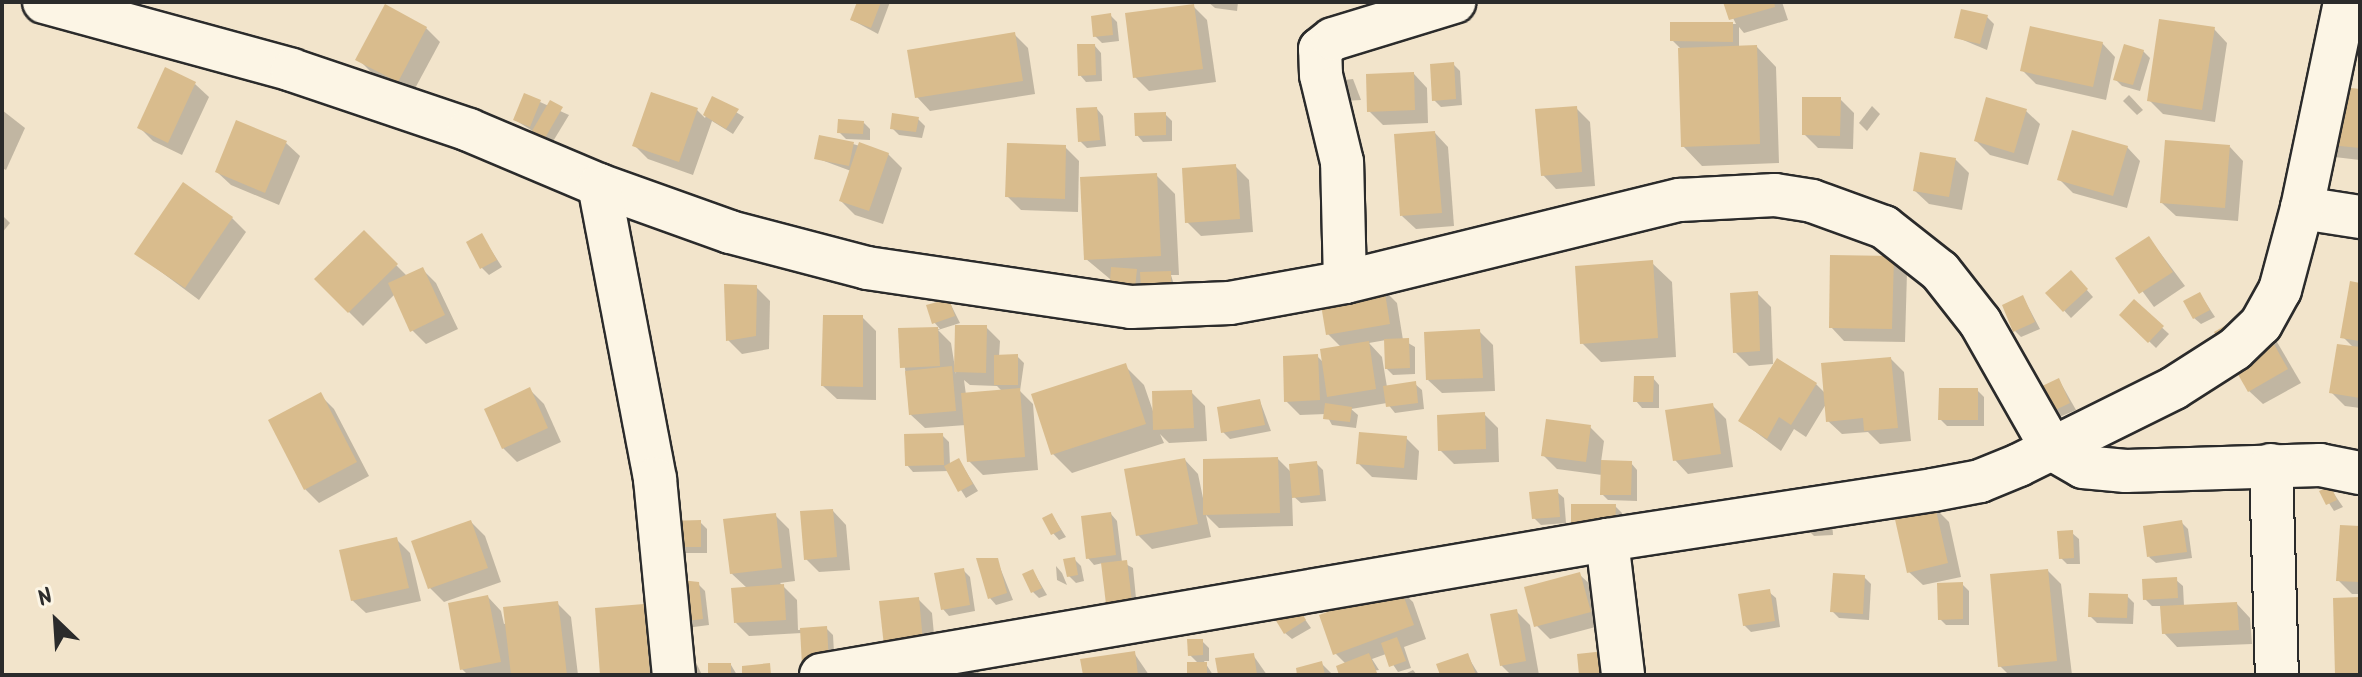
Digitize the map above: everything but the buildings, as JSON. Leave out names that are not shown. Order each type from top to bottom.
[{"type":"street","points":[[44,2],[292,70],[469,130],[599,185],[730,232],[867,268],[1003,292],[1131,307],[1230,303],[1345,282],[1680,200],[1775,195],[1812,201],[1884,227],[1940,271],[1980,322],[2052,449],[2083,467],[2126,471],[2320,465],[2360,473]]},
{"type":"street","points":[[1345,282],[1342,162],[1321,75],[1320,49],[1333,39],[1454,2]]},
{"type":"street","points":[[821,675],[1607,540],[1980,481],[2174,388],[2244,341],[2261,324],[2280,290],[2302,208],[2338,3]]},
{"type":"street","points":[[599,185],[655,479],[674,675]]},
{"type":"street","points":[[2302,208],[2360,217]]},
{"type":"street","points":[[2271,465],[2277,675]]},
{"type":"street","points":[[1607,540],[1623,675]]}]
